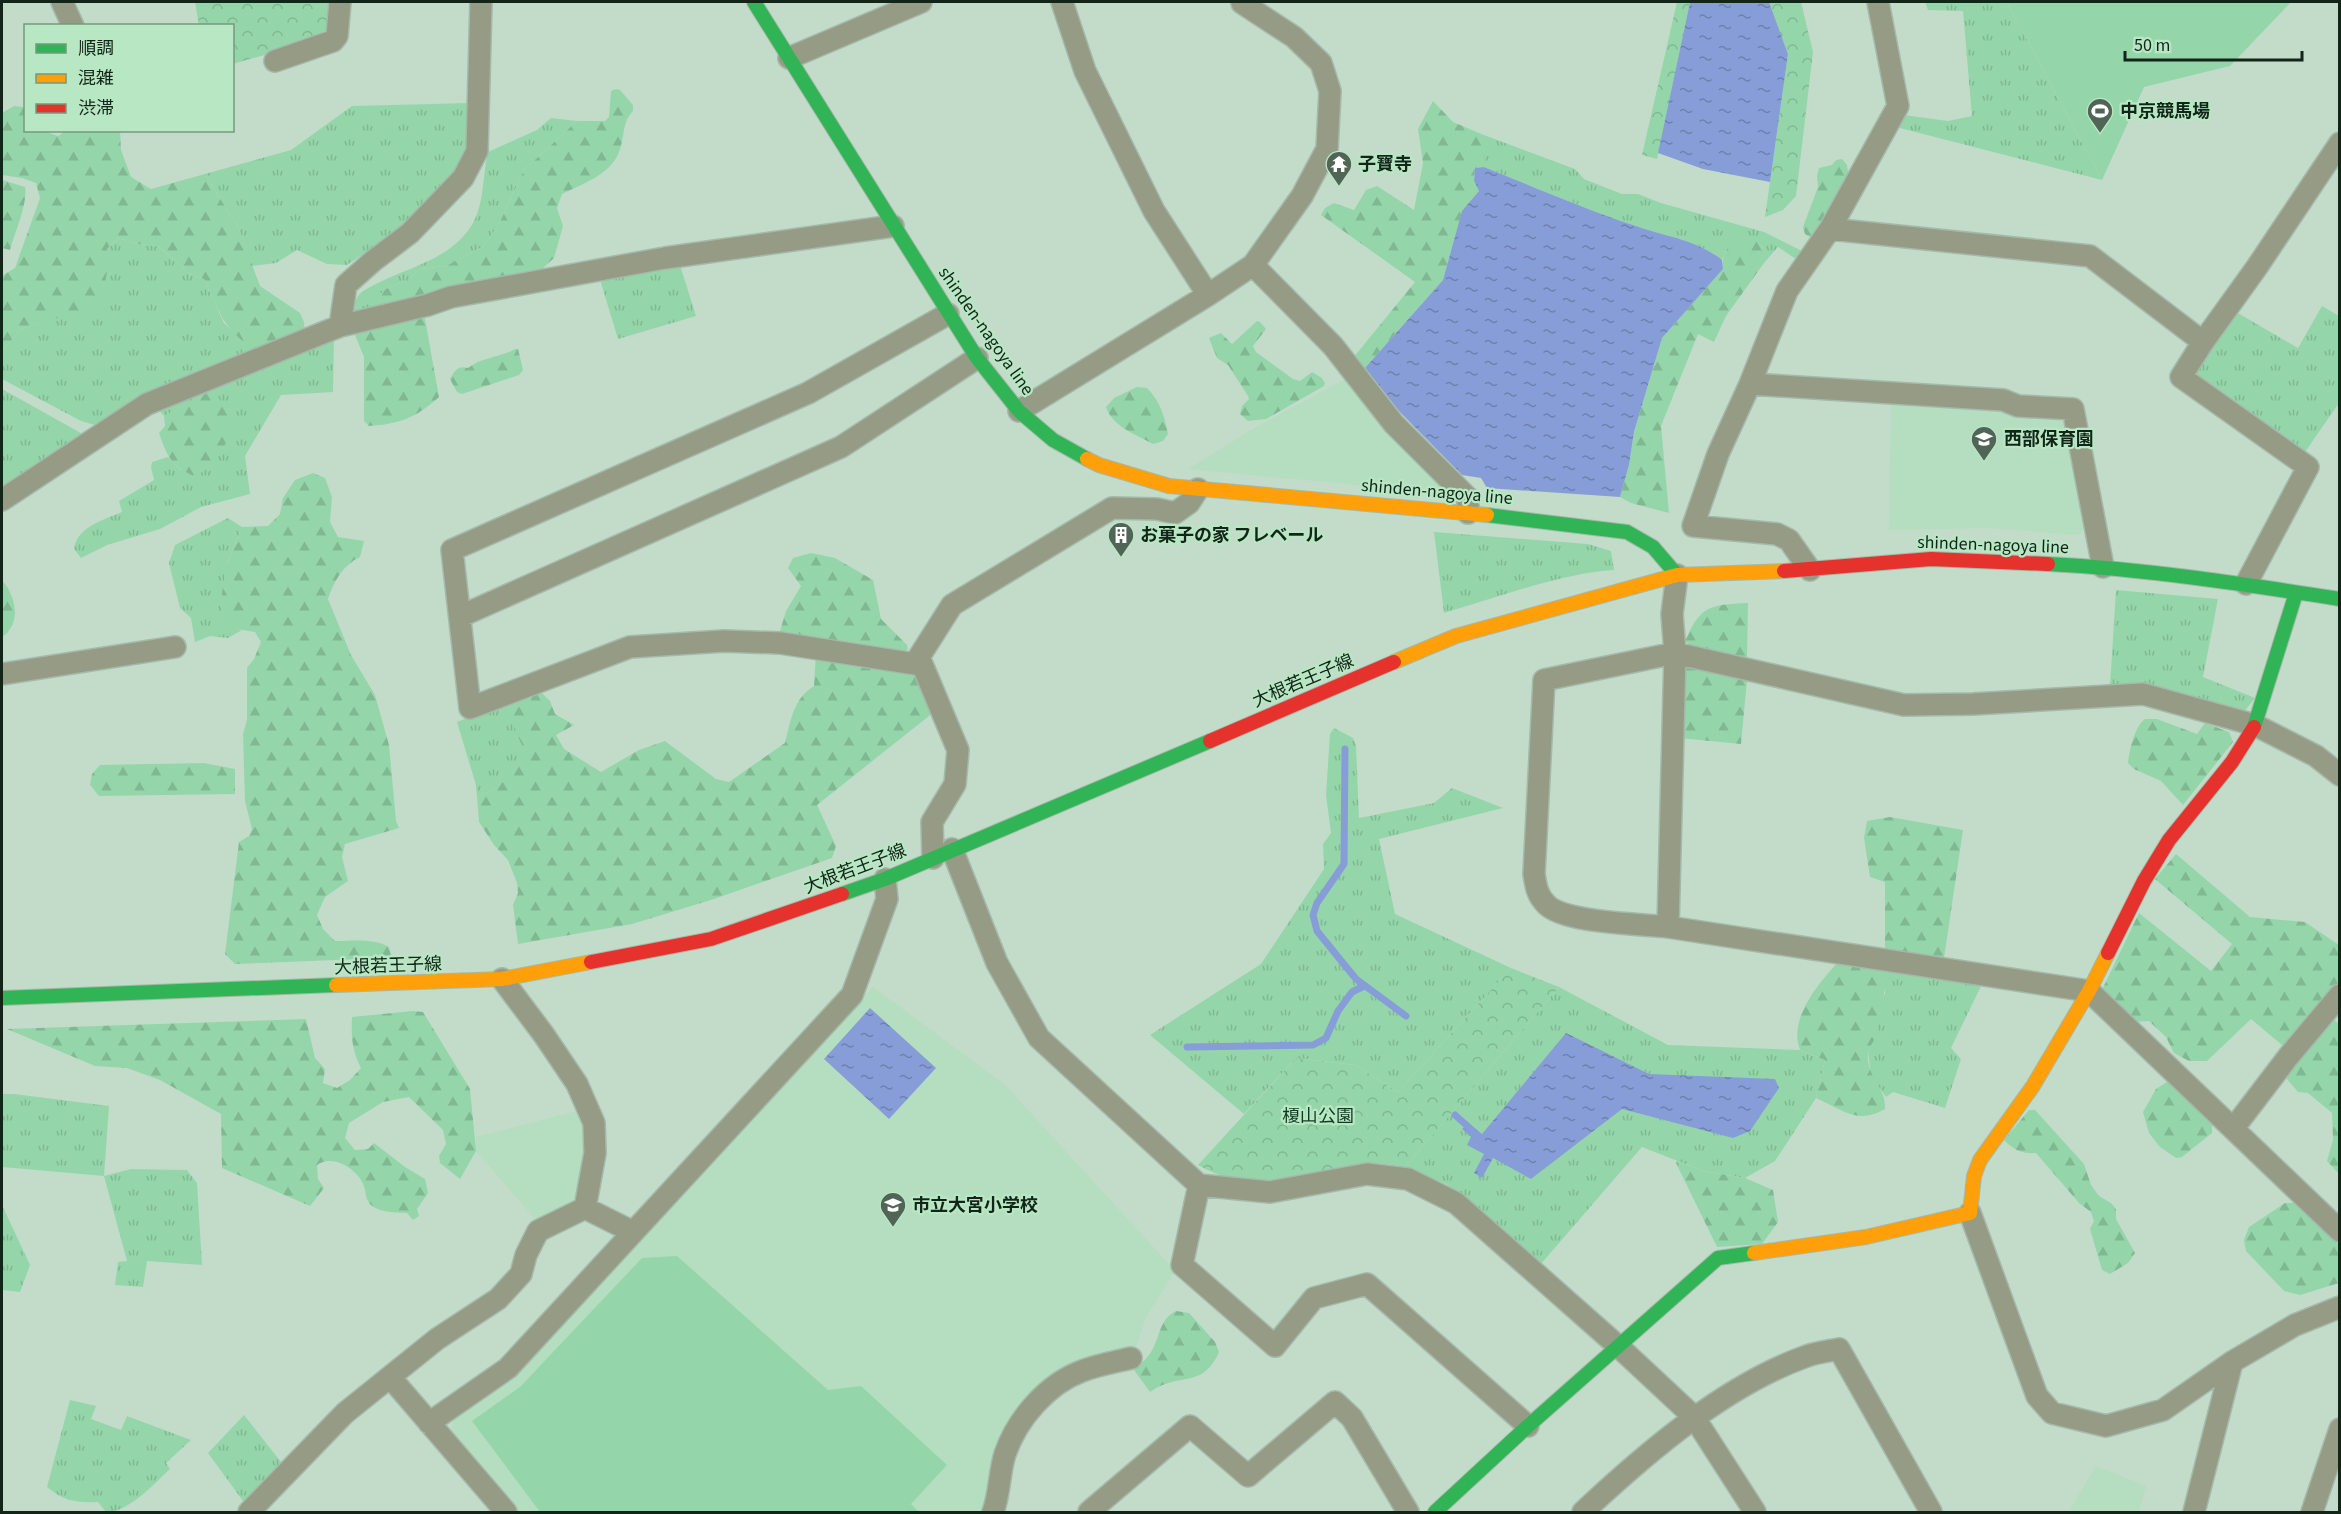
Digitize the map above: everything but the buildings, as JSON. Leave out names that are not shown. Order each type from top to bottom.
[{"type":"street","points":[[63,2],[72,24]]},
{"type":"street","points":[[275,61],[333,41],[337,36],[340,2]]},
{"type":"street","points":[[340,326],[346,285],[410,233],[463,178],[477,151],[481,2]]},
{"type":"street","name":"shinden-nagoya line","points":[[754,2],[948,314],[978,358],[1019,411],[1053,440],[1099,465],[1169,486],[1548,520],[1627,532],[1653,547],[1677,575],[1810,570],[1931,559],[2103,567],[2246,584],[2340,599]]},
{"type":"street","points":[[789,58],[921,2]]},
{"type":"street","points":[[1062,2],[1085,71],[1154,211],[1208,295]]},
{"type":"street","points":[[1019,411],[1253,265],[1302,196],[1327,149],[1330,92],[1321,63],[1294,37],[1241,2]]},
{"type":"street","points":[[1810,570],[1789,540],[1777,534],[1693,526],[1718,454],[1750,384],[1787,291],[1830,229],[1898,106],[1878,2]]},
{"type":"street","points":[[2246,584],[2308,467],[2181,377],[2340,143]]},
{"type":"street","points":[[2,500],[147,404],[340,326],[428,305],[451,297],[654,260],[893,226]]},
{"type":"street","points":[[1830,229],[2090,256],[2203,342]]},
{"type":"street","points":[[1253,265],[1333,346],[1394,424],[1468,498],[1468,513]]},
{"type":"street","points":[[922,665],[780,644],[724,641],[630,647],[470,708],[452,550],[808,393],[948,314]]},
{"type":"street","points":[[460,616],[841,447],[978,358]]},
{"type":"street","points":[[1750,384],[2003,400],[2018,405],[2073,409],[2103,567]]},
{"type":"street","points":[[1198,489],[1189,503],[1175,513],[1157,509],[1112,508],[977,588],[952,605],[919,657],[958,750],[955,784],[932,822],[943,854],[997,963],[1039,1038],[1199,1185],[1270,1192],[1367,1174],[1408,1179],[1456,1203],[1619,1347],[1694,1417],[1755,1512]]},
{"type":"street","points":[[1668,927],[1675,653],[1672,614],[1677,575]]},
{"type":"street","name":"大根若王子線","points":[[2,998],[501,980],[711,939],[885,879],[1456,636],[1677,575]]},
{"type":"street","points":[[2296,593],[2255,725],[2232,762],[2169,840],[2144,881],[2089,991],[2033,1086],[1980,1160],[1974,1176],[1970,1213],[2037,1396],[2052,1413],[2106,1426],[2163,1410],[2232,1362],[2295,1325],[2340,1307]]},
{"type":"street","points":[[2,674],[174,647]]},
{"type":"street","points":[[2340,775],[2316,756],[2255,725],[2143,694],[1973,704],[1904,705],[1675,653],[1544,680],[1534,874],[1538,894],[1547,906],[1567,916],[1668,927],[2089,991],[2340,1231]]},
{"type":"street","points":[[429,1423],[508,1368],[852,994],[887,899],[885,879]]},
{"type":"street","points":[[501,980],[544,1035],[577,1084],[594,1124],[595,1153],[585,1208]]},
{"type":"street","points":[[2233,1129],[2340,994]]},
{"type":"street","points":[[1199,1185],[1182,1265],[1275,1346],[1314,1298],[1366,1284],[1528,1426]]},
{"type":"street","points":[[585,1208],[633,1232]]},
{"type":"street","points":[[249,1512],[345,1413],[437,1339],[498,1299],[520,1274],[526,1255],[538,1231],[585,1208]]},
{"type":"street","points":[[1436,1512],[1528,1426],[1718,1258],[1866,1237],[1970,1213]]},
{"type":"street","points":[[1583,1512],[1694,1417],[1748,1384],[1808,1355],[1839,1349],[1931,1512]]},
{"type":"street","points":[[993,1512],[1005,1454],[1020,1423],[1034,1404],[1047,1392],[1081,1371],[1131,1358]]},
{"type":"street","points":[[2194,1512],[2232,1362]]},
{"type":"street","points":[[390,1377],[506,1512]]},
{"type":"street","points":[[1089,1512],[1190,1426],[1248,1476],[1335,1402],[1352,1418],[1408,1512]]},
{"type":"street","points":[[2312,1512],[2340,1429]]},
{"type":"shaded area","points":[[1349,377],[1452,494],[1188,469],[1256,427]]},
{"type":"shaded area","name":"西部保育園","points":[[1891,399],[1995,405],[2002,412],[2061,415],[2071,423],[2089,523],[2078,535],[1987,528],[1889,530]]},
{"type":"shaded area","name":"市立大宮小学校","points":[[873,987],[1005,1085],[1175,1271],[1146,1317],[1132,1353],[1051,1382],[985,1512],[516,1512],[450,1433],[455,1415],[512,1376]]},
{"type":"shaded area","points":[[581,1110],[586,1128],[588,1151],[579,1199],[572,1206],[537,1221],[476,1151],[476,1137]]},
{"type":"shaded area","points":[[2096,1466],[2146,1486],[2139,1512],[2074,1512],[2070,1509]]},
{"type":"green space","points":[[195,2],[335,2],[326,37],[234,64],[234,24],[199,24]]},
{"type":"green space","points":[[1677,2],[1690,2],[1657,159],[1642,155]]},
{"type":"green space","points":[[1769,2],[1801,2],[1813,52],[1796,196],[1783,210],[1765,217],[1788,54]]},
{"type":"green space","points":[[1925,2],[2007,2],[2102,180],[1896,127],[1904,115],[1948,121],[1972,116],[1963,11],[1928,10]]},
{"type":"green space","name":"中京競馬場","points":[[2007,2],[2291,2],[2230,66],[2144,87],[2102,180]]},
{"type":"green space","points":[[620,90],[633,105],[633,111],[625,124],[620,149],[616,158],[604,172],[562,194],[557,208],[563,226],[554,258],[542,269],[451,290],[383,312],[377,301],[383,290],[406,281],[420,269],[446,266],[484,246],[499,224],[524,170],[577,121],[605,121],[609,117],[611,91]]},
{"type":"green space","points":[[1433,101],[1453,122],[1484,135],[1484,167],[1475,168],[1474,181],[1479,191],[1462,212],[1443,280],[1365,368],[1353,358],[1415,282],[1321,215],[1325,208],[1334,203],[1354,210],[1366,190],[1377,186],[1414,210],[1423,163],[1418,129]]},
{"type":"green space","points":[[471,103],[470,128],[463,159],[455,177],[414,220],[347,265],[327,264],[297,250],[276,263],[252,266],[239,229],[205,174],[291,150],[352,106]]},
{"type":"green space","points":[[14,106],[23,107],[24,132],[47,132],[58,136],[64,132],[120,132],[121,150],[131,177],[151,189],[205,174],[239,229],[260,286],[300,313],[304,322],[305,336],[256,350],[229,328],[204,279],[190,274],[158,246],[137,244],[118,238],[107,249],[103,298],[91,308],[21,329],[2,351],[2,276],[15,268],[40,198],[36,183],[2,175],[2,113]]},
{"type":"green space","points":[[551,118],[577,121],[524,170],[499,224],[484,246],[446,266],[420,269],[406,281],[383,290],[383,312],[355,319],[352,311],[357,297],[363,291],[448,250],[470,228],[481,201],[488,152],[537,130]]},
{"type":"green space","points":[[1484,135],[1575,169],[1584,179],[1622,194],[1638,194],[1661,203],[1764,232],[1804,252],[1799,261],[1778,247],[1764,263],[1764,249],[1757,242],[1726,250],[1722,260],[1702,247],[1597,212],[1484,167]]},
{"type":"green space","points":[[1842,159],[1847,165],[1849,179],[1812,238],[1805,234],[1803,227],[1818,187],[1819,168],[1832,165],[1836,160]]},
{"type":"green space","points":[[2,180],[25,187],[23,209],[10,250],[2,248]]},
{"type":"green space","points":[[118,238],[137,244],[158,246],[190,274],[204,279],[224,323],[256,350],[105,428],[81,421],[2,379],[2,351],[21,329],[53,319],[107,271],[107,249]]},
{"type":"green space","points":[[1743,238],[1757,242],[1764,249],[1764,263],[1726,316],[1714,342],[1698,334],[1661,426],[1669,513],[1631,503],[1620,497],[1629,465],[1634,432],[1662,338],[1723,269],[1723,258],[1727,250],[1733,243]]},
{"type":"green space","points":[[679,262],[696,316],[618,339],[601,283],[603,273]]},
{"type":"green space","points":[[2322,306],[2339,316],[2339,403],[2305,452],[2197,378],[2197,366],[2236,312],[2298,348]]},
{"type":"green space","points":[[417,313],[425,319],[439,397],[407,419],[369,426],[364,421],[364,357],[353,330]]},
{"type":"green space","points":[[1257,321],[1266,329],[1253,346],[1256,352],[1293,379],[1300,381],[1312,372],[1322,378],[1325,383],[1324,386],[1266,419],[1248,421],[1240,414],[1242,406],[1249,399],[1248,396],[1228,365],[1217,358],[1209,338],[1221,333],[1232,344]]},
{"type":"green space","points":[[334,335],[333,392],[281,395],[245,456],[250,494],[201,507],[160,529],[107,545],[81,558],[74,549],[80,535],[99,521],[122,512],[119,501],[154,480],[152,462],[168,457],[181,470],[217,397],[213,391],[164,416],[156,407]]},
{"type":"green space","points":[[518,349],[523,370],[519,375],[462,394],[457,392],[450,379],[457,369],[468,368]]},
{"type":"green space","points":[[1137,387],[1147,388],[1159,404],[1168,434],[1163,441],[1153,444],[1119,425],[1109,414],[1106,407],[1114,398]]},
{"type":"green space","points":[[2,389],[88,437],[2,493]]},
{"type":"green space","points":[[213,390],[233,418],[221,453],[210,467],[194,476],[175,464],[159,433],[165,426],[164,416]]},
{"type":"green space","points":[[313,473],[325,478],[332,497],[330,522],[338,537],[364,541],[360,557],[340,574],[328,599],[351,655],[375,695],[389,745],[396,821],[399,828],[345,844],[342,857],[348,881],[325,897],[317,915],[323,929],[335,941],[377,942],[389,947],[391,956],[235,964],[225,954],[239,842],[249,836],[252,829],[245,801],[243,734],[247,720],[247,668],[254,659],[261,642],[255,632],[237,629],[220,607],[226,566],[242,527],[268,526],[280,514],[283,498],[295,480]]},
{"type":"green space","points":[[228,518],[242,527],[226,566],[237,629],[242,630],[228,638],[210,636],[195,642],[191,618],[180,608],[169,563],[175,545]]},
{"type":"green space","points":[[1434,532],[1588,544],[1611,551],[1614,570],[1551,581],[1444,613]]},
{"type":"green space","points":[[811,553],[835,558],[873,580],[881,619],[907,645],[908,649],[903,653],[782,635],[780,631],[786,611],[801,586],[788,568],[793,558]]},
{"type":"green space","points":[[2,580],[11,594],[15,610],[12,625],[2,637]]},
{"type":"green space","points":[[2116,590],[2218,599],[2203,677],[2255,698],[2238,719],[2110,686]]},
{"type":"green space","points":[[1748,603],[1747,659],[1695,651],[1685,641],[1696,620],[1708,609],[1715,606]]},
{"type":"green space","points":[[816,653],[921,671],[934,708],[929,716],[817,805],[836,846],[832,858],[711,900],[632,924],[518,944],[513,905],[518,893],[517,883],[508,860],[494,845],[479,822],[477,797],[499,785],[527,755],[513,721],[515,699],[538,689],[550,701],[555,714],[574,725],[556,735],[564,749],[601,772],[639,750],[665,741],[716,779],[729,782],[785,743],[797,704],[801,697],[814,686]]},
{"type":"green space","points":[[1680,664],[1747,680],[1741,744],[1679,738]]},
{"type":"green space","points":[[515,699],[517,733],[528,755],[499,785],[477,797],[476,785],[457,722]]},
{"type":"green space","points":[[2145,719],[2157,719],[2197,734],[2205,723],[2229,732],[2233,742],[2183,805],[2161,781],[2134,769],[2128,763],[2135,733]]},
{"type":"green space","points":[[1334,728],[1353,738],[1356,745],[1359,818],[1434,803],[1452,788],[1503,808],[1379,839],[1395,914],[1511,968],[1398,1092],[1355,1065],[1296,1058],[1244,1114],[1150,1035],[1261,964],[1324,869],[1323,844],[1331,833],[1326,795],[1330,734]]},
{"type":"green space","points":[[204,763],[235,769],[235,794],[99,796],[90,785],[92,774],[100,765]]},
{"type":"green space","points":[[1890,817],[1963,830],[1944,958],[1885,950],[1885,882],[1870,877],[1864,838],[1867,821]]},
{"type":"green space","points":[[2176,854],[2250,917],[2305,922],[2339,945],[2339,982],[2291,1044],[2282,1045],[2251,1019],[2207,1061],[2189,1061],[2174,1053],[2166,1037],[2149,1021],[2134,1022],[2101,992],[2139,913],[2211,971],[2232,944],[2155,879]]},
{"type":"green space","points":[[1839,961],[1879,967],[1884,983],[1882,1013],[1868,1052],[1868,1061],[1882,1094],[1885,1109],[1866,1116],[1850,1114],[1816,1098],[1825,1060],[1800,1050],[1797,1038],[1798,1026],[1808,1002]]},
{"type":"green space","points":[[1879,967],[1984,980],[1951,1048],[1961,1059],[1945,1108],[1893,1092],[1886,1097],[1871,1076],[1868,1051],[1874,1038],[1885,993]]},
{"type":"green space","name":"榎山公園","points":[[1511,968],[1559,987],[1405,1167],[1364,1163],[1280,1181],[1249,1182],[1216,1174],[1198,1165],[1296,1058],[1355,1065],[1398,1092]]},
{"type":"green space","points":[[1559,987],[1668,1045],[1800,1050],[1825,1060],[1816,1098],[1775,1161],[1745,1178],[1703,1171],[1642,1147],[1540,1265],[1462,1195],[1446,1184],[1405,1167]]},
{"type":"green space","points":[[423,1012],[470,1089],[476,1151],[460,1179],[440,1163],[439,1156],[446,1144],[443,1130],[409,1097],[383,1102],[349,1123],[345,1138],[355,1150],[368,1149],[374,1143],[425,1179],[428,1193],[417,1209],[419,1216],[413,1220],[407,1213],[383,1211],[371,1205],[367,1200],[360,1178],[343,1164],[336,1162],[323,1162],[317,1165],[318,1179],[324,1188],[310,1206],[222,1168],[221,1114],[160,1080],[127,1068],[95,1066],[7,1029],[306,1019],[315,1058],[325,1069],[323,1083],[337,1088],[350,1080],[361,1068],[353,1043],[352,1017]]},
{"type":"green space","points":[[2330,1016],[2339,1024],[2339,1174],[2327,1161],[2333,1140],[2332,1113],[2308,1093],[2298,1092],[2287,1079],[2289,1070]]},
{"type":"green space","points":[[2167,1082],[2173,1084],[2212,1125],[2212,1133],[2182,1157],[2176,1158],[2160,1147],[2149,1133],[2143,1112],[2156,1089]]},
{"type":"green space","points":[[2,1094],[109,1106],[104,1176],[2,1167]]},
{"type":"green space","points":[[2029,1110],[2035,1110],[2084,1164],[2091,1185],[2099,1196],[2116,1209],[2116,1219],[2135,1253],[2128,1263],[2110,1274],[2102,1270],[2090,1229],[2094,1221],[2091,1212],[2079,1203],[2036,1153],[2018,1151],[2004,1140]]},
{"type":"green space","points":[[1677,1161],[1703,1171],[1745,1178],[1773,1190],[1778,1222],[1762,1244],[1717,1247]]},
{"type":"green space","points":[[131,1169],[187,1170],[197,1183],[202,1265],[147,1261],[143,1287],[115,1285],[118,1262],[127,1261],[104,1176]]},
{"type":"green space","points":[[2285,1203],[2294,1203],[2339,1245],[2339,1283],[2300,1295],[2284,1291],[2246,1251],[2244,1240],[2249,1227]]},
{"type":"green space","points":[[2,1205],[30,1265],[20,1292],[3,1290],[2,1286]]},
{"type":"green space","points":[[677,1256],[828,1390],[861,1386],[947,1465],[911,1504],[919,1512],[540,1512],[472,1421],[520,1387],[642,1258]]},
{"type":"green space","points":[[1176,1311],[1189,1313],[1215,1342],[1219,1352],[1212,1364],[1198,1376],[1171,1382],[1150,1392],[1134,1370],[1149,1355],[1166,1319]]},
{"type":"green space","points":[[70,1400],[96,1406],[91,1419],[121,1430],[127,1416],[191,1440],[166,1463],[170,1469],[141,1496],[123,1508],[106,1512],[98,1502],[71,1500],[47,1487]]},
{"type":"green space","points":[[244,1415],[285,1467],[246,1505],[208,1453]]},
{"type":"water","points":[[1690,2],[1769,2],[1788,54],[1770,182],[1703,169],[1658,153]]},
{"type":"water","points":[[1484,167],[1597,212],[1702,247],[1722,260],[1723,269],[1662,338],[1634,432],[1629,465],[1620,497],[1487,488],[1481,478],[1462,475],[1399,411],[1365,368],[1443,280],[1462,211],[1479,191],[1474,181],[1475,168]]},
{"type":"water","points":[[870,1008],[936,1068],[889,1119],[824,1059]]},
{"type":"water","points":[[1566,1033],[1649,1074],[1775,1079],[1779,1088],[1750,1131],[1733,1138],[1622,1109],[1531,1179],[1493,1158],[1482,1178],[1474,1173],[1484,1154],[1467,1145],[1471,1137],[1462,1129],[1468,1123],[1482,1134]]},
{"type":"waterway","points":[[1345,749],[1344,864],[1317,903],[1313,915],[1317,931],[1356,979],[1406,1016]]},
{"type":"waterway","points":[[1187,1047],[1313,1045],[1326,1038],[1338,1011],[1352,992],[1364,986]]},
{"type":"waterway","points":[[1455,1115],[1473,1131]]},
{"type":"traffic: fast","points":[[754,2],[977,358],[1019,411],[1053,440],[1087,459]]},
{"type":"traffic: fast","points":[[1487,515],[1627,532],[1653,547],[1677,575]]},
{"type":"traffic: fast","points":[[2048,564],[2158,573],[2340,599]]},
{"type":"traffic: fast","points":[[2254,727],[2296,593]]},
{"type":"traffic: fast","points":[[842,894],[885,879],[1210,741]]},
{"type":"traffic: fast","points":[[2,998],[336,985]]},
{"type":"traffic: fast","points":[[1435,1512],[1528,1426],[1718,1258],[1754,1253]]},
{"type":"traffic: slow","points":[[1087,459],[1099,465],[1169,486],[1487,515]]},
{"type":"traffic: slow","points":[[1394,662],[1456,636],[1677,575],[1784,571]]},
{"type":"traffic: slow","points":[[1754,1253],[1866,1237],[1970,1213],[1974,1176],[1980,1160],[2033,1086],[2089,991],[2108,953]]},
{"type":"traffic: slow","points":[[336,985],[502,979],[591,962]]},
{"type":"traffic: jam","points":[[1784,571],[1931,559],[2048,564]]},
{"type":"traffic: jam","points":[[1210,741],[1394,662]]},
{"type":"traffic: jam","points":[[2108,953],[2144,881],[2169,840],[2232,762],[2254,727]]},
{"type":"traffic: jam","points":[[591,962],[711,939],[842,894]]},
{"type":"place","name":"中京競馬場","points":[[2100,134]]},
{"type":"place","name":"子寶寺","points":[[1339,187]]},
{"type":"place","name":"西部保育園","points":[[1984,462]]},
{"type":"place","name":"お菓子の家 フレベール","points":[[1121,558]]},
{"type":"place","name":"市立大宮小学校","points":[[893,1228]]}]
